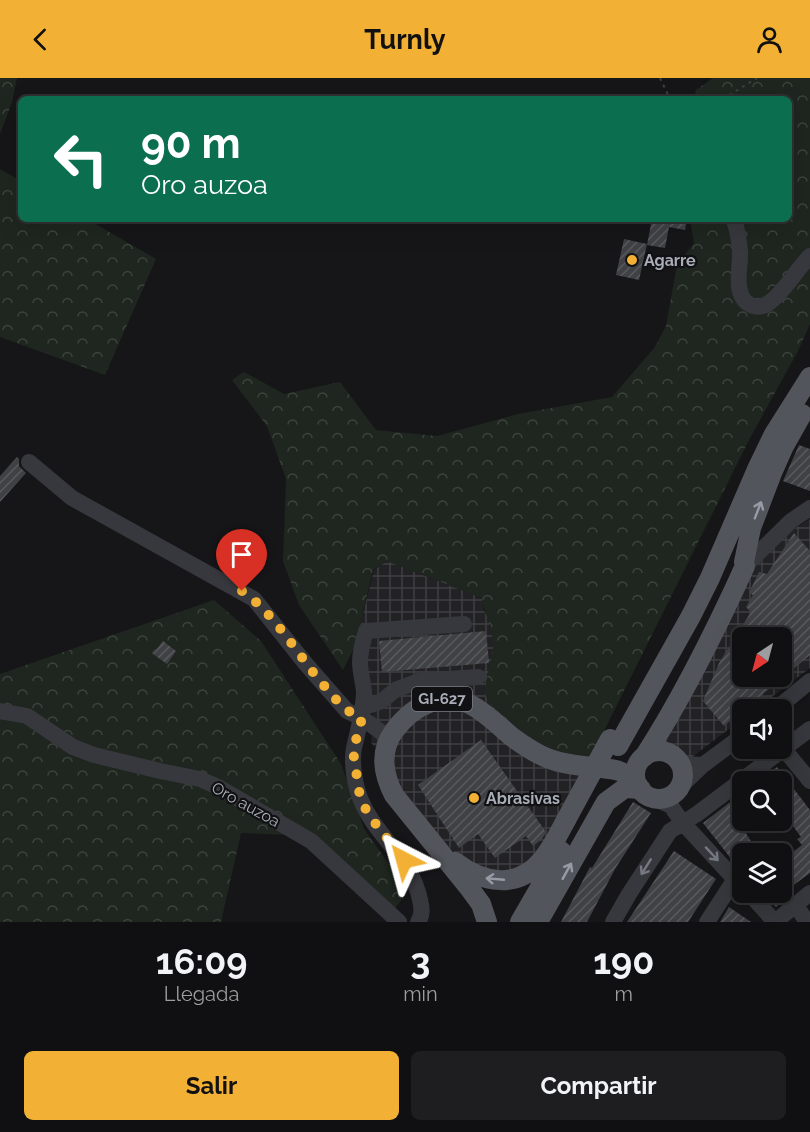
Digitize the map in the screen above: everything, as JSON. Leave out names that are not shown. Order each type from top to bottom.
[{"type":"main road","points":[[520,922],[614,742],[654,682],[710,578],[739,508],[774,434],[810,377]]},
{"type":"main road","points":[[660,793],[636,777],[642,759],[665,725],[705,650],[745,566],[751,528],[772,472],[810,401]]},
{"type":"main road","name":"GI-627","points":[[389,738],[400,723],[420,706],[436,700],[453,699],[472,704],[512,736],[545,757],[559,762],[620,771],[660,793]]},
{"type":"main road","points":[[660,793],[683,771],[673,758],[665,725]]},
{"type":"main road","points":[[389,738],[385,751],[386,781],[394,795],[481,904],[487,922]]},
{"type":"main road","points":[[620,771],[654,752],[673,758]]},
{"type":"main road","points":[[538,922],[606,802],[625,788],[660,793]]},
{"type":"main road","points":[[439,849],[477,876],[507,880],[537,866],[571,822]]},
{"type":"street","points":[[735,222],[740,252],[738,275],[740,291],[748,304],[757,307],[768,304],[810,256]]},
{"type":"street","points":[[29,462],[72,498],[254,599],[347,711],[362,713],[389,738]]},
{"type":"street","points":[[745,566],[791,521],[810,508]]},
{"type":"street","points":[[418,922],[422,917],[422,906],[412,874],[404,860],[368,814],[360,797],[353,751],[362,713],[364,692],[360,663],[361,650],[366,631],[464,624]]},
{"type":"street","points":[[362,713],[395,690],[419,681],[478,677]]},
{"type":"street","points":[[788,699],[810,681]]},
{"type":"street","name":"Oro auzoa","points":[[0,711],[27,716],[74,747],[94,755],[200,779],[218,787],[311,841],[399,922]]},
{"type":"street","points":[[792,742],[810,729]]},
{"type":"street","points":[[732,743],[660,793],[732,880]]},
{"type":"street","points":[[673,758],[703,765]]},
{"type":"street","points":[[613,922],[654,853],[670,831],[697,814],[769,759]]},
{"type":"street","points":[[792,759],[810,781]]},
{"type":"street","points":[[708,922],[732,892]]},
{"type":"street","points":[[758,903],[775,922],[810,893]]},
{"type":"street","points":[[795,904],[807,922]]},
{"type":"path","points":[[660,78],[669,96]]},
{"type":"path","points":[[728,96],[757,78]]},
{"type":"shaded area","points":[[810,519],[810,668],[792,682],[792,627],[732,627],[732,687],[785,687],[769,699],[732,699],[732,727],[678,768],[644,752],[727,585],[733,567]]},
{"type":"shaded area","points":[[387,561],[482,598],[484,611],[489,618],[494,645],[485,692],[589,761],[536,857],[525,867],[498,873],[469,866],[448,846],[401,792],[389,762],[371,743],[374,720],[355,646],[374,570]]},
{"type":"green space","points":[[0,78],[17,78],[12,102],[0,134]]},
{"type":"green space","points":[[713,78],[810,78],[810,324],[798,351],[750,438],[589,761],[551,750],[532,740],[489,702],[485,688],[493,652],[493,640],[482,598],[387,561],[373,570],[355,646],[343,670],[299,605],[283,561],[286,479],[267,426],[232,380],[244,372],[284,394],[340,382],[376,430],[437,436],[518,414],[612,397],[655,347],[666,326],[677,265],[694,243],[690,222],[792,222],[792,96],[695,96],[696,90]]},
{"type":"green space","points":[[0,169],[18,179],[18,222],[92,222],[156,259],[105,375],[0,337]]},
{"type":"green space","points":[[214,600],[261,641],[341,764],[364,829],[392,868],[403,898],[395,908],[315,836],[241,833],[221,922],[0,922],[0,674]]},
{"type":"building","points":[[651,222],[686,222],[685,230],[669,227],[665,248],[647,245]]},
{"type":"building","name":"Agarre","points":[[624,239],[647,244],[639,280],[616,275]]},
{"type":"building","points":[[799,445],[810,449],[810,491],[783,481]]},
{"type":"building","points":[[17,457],[19,466],[26,473],[0,502],[0,476]]},
{"type":"building","points":[[794,533],[810,551],[810,655],[792,670],[792,627],[742,627],[751,612],[746,607],[753,595],[749,593],[759,572],[767,574]]},
{"type":"building","points":[[486,631],[489,663],[382,672],[379,641]]},
{"type":"building","points":[[163,641],[176,651],[167,664],[153,654]]},
{"type":"building","points":[[732,642],[732,687],[771,687],[757,699],[732,699],[732,719],[724,726],[703,701],[719,663]]},
{"type":"building","name":"Abrasivas","points":[[481,740],[546,832],[542,839],[533,846],[526,836],[495,858],[478,834],[459,848],[418,785]]},
{"type":"building","points":[[792,787],[810,810],[810,873],[792,886],[792,853],[802,845],[797,839],[801,837],[792,825]]},
{"type":"building","points":[[732,801],[732,831],[745,831],[752,843],[732,843],[732,860],[703,823]]},
{"type":"building","points":[[633,802],[651,813],[615,869],[587,922],[561,922],[590,867],[592,868]]},
{"type":"building","points":[[674,851],[716,879],[688,922],[627,922]]},
{"type":"building","points":[[729,907],[751,922],[720,922]]},
{"type":"place","name":"Agarre","points":[[632,260]]},
{"type":"place","name":"Abrasivas","points":[[474,798]]},
{"type":"route","points":[[242,591],[254,599],[320,682],[347,711],[362,718],[353,751],[360,797],[368,814],[404,860]]}]
